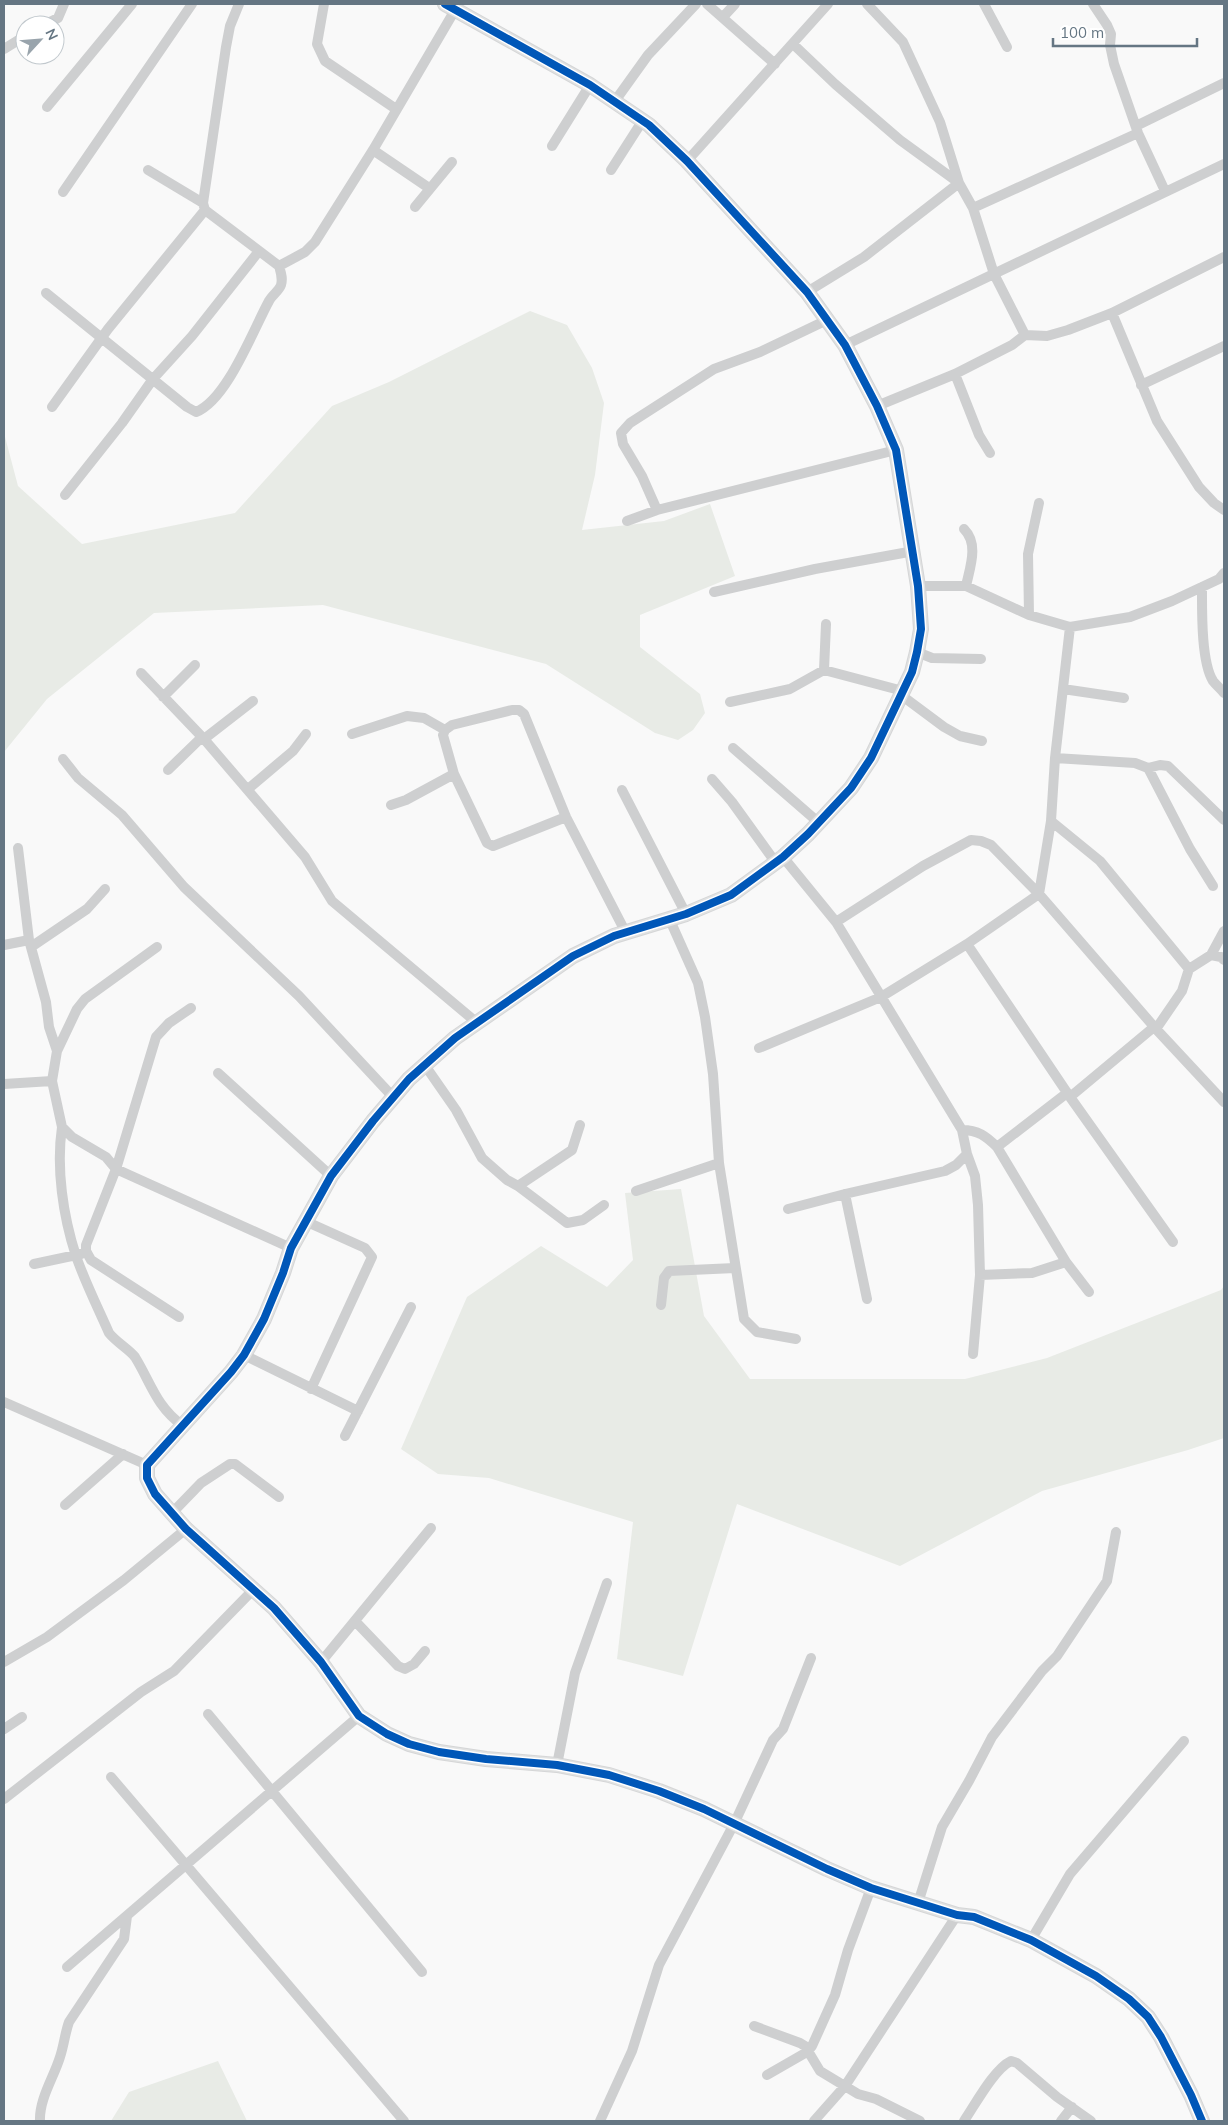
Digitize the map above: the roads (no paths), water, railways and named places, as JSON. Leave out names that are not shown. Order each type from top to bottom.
[{"type":"street","points":[[46,107],[132,4]]},
{"type":"street","points":[[63,192],[192,4]]},
{"type":"street","points":[[52,408],[102,337],[204,207],[227,40],[230,26],[239,4]]},
{"type":"street","points":[[324,4],[317,44],[325,62],[396,109]]},
{"type":"street","points":[[615,101],[648,55],[696,4]]},
{"type":"street","points":[[707,4],[775,64]]},
{"type":"street","points":[[723,18],[735,4]]},
{"type":"street","points":[[687,161],[828,4]]},
{"type":"street","points":[[867,4],[903,42],[940,122],[959,183],[973,208],[994,274],[1025,335]]},
{"type":"street","points":[[984,4],[1007,48]]},
{"type":"street","points":[[1093,4],[1111,34],[1110,45],[1114,64],[1137,130],[1165,191]]},
{"type":"street","points":[[279,266],[305,252],[315,242],[373,150],[450,6],[590,86],[642,120],[687,161],[807,292],[845,345],[877,406],[896,450],[914,551],[921,629],[912,672],[871,758],[850,788],[808,834],[779,860],[731,895],[686,914],[626,933],[573,956],[476,1022],[424,1064],[393,1097],[330,1176],[291,1248],[264,1319],[244,1356],[147,1465],[147,1478],[155,1494],[186,1529],[274,1608],[321,1662],[360,1716],[387,1734],[409,1744],[438,1752],[486,1759],[557,1765],[609,1775],[659,1791],[871,1888],[957,1915],[974,1918],[1031,1940],[1096,1976],[1129,1999],[1148,2017],[1161,2036],[1191,2094],[1202,2121]]},
{"type":"street","points":[[4,49],[15,42]]},
{"type":"street","points":[[793,44],[900,140],[959,183]]},
{"type":"street","points":[[973,208],[1137,130],[1224,83]]},
{"type":"street","points":[[552,146],[590,86]]},
{"type":"street","points":[[612,170],[642,120]]},
{"type":"street","points":[[373,150],[429,188]]},
{"type":"street","points":[[415,207],[452,162]]},
{"type":"street","points":[[845,345],[1224,164]]},
{"type":"street","points":[[46,294],[187,407],[196,412],[206,408],[227,382],[270,298],[281,287],[282,278],[279,266],[204,207],[148,170]]},
{"type":"street","points":[[807,292],[864,257],[959,183]]},
{"type":"street","points":[[65,495],[122,423],[153,378],[192,336],[259,252]]},
{"type":"street","points":[[877,406],[955,374],[1012,345],[1025,335],[1047,336],[1112,313],[1224,257]]},
{"type":"street","points":[[1112,313],[1157,421],[1199,487],[1214,503],[1224,510]]},
{"type":"street","points":[[656,510],[642,476],[623,444],[621,433],[630,423],[714,369],[760,352],[827,320]]},
{"type":"street","points":[[1142,385],[1224,346]]},
{"type":"street","points":[[955,374],[979,434],[990,453]]},
{"type":"street","points":[[627,521],[656,510],[896,450]]},
{"type":"street","points":[[1029,616],[1028,554],[1039,503]]},
{"type":"street","points":[[964,528],[969,534],[973,545],[966,586]]},
{"type":"street","points":[[714,592],[815,568],[914,551]]},
{"type":"street","points":[[918,586],[966,586],[1029,616],[1070,627],[1130,617],[1202,587],[1218,579],[1224,573]]},
{"type":"street","points":[[1202,587],[1202,621],[1207,661],[1212,680],[1224,693]]},
{"type":"street","points":[[824,670],[826,624]]},
{"type":"street","points":[[759,1048],[881,997],[967,944],[1039,894],[1051,821],[1055,758],[1070,627]]},
{"type":"street","points":[[917,652],[932,658],[981,659]]},
{"type":"street","points":[[163,697],[195,665]]},
{"type":"street","points":[[730,702],[790,689],[824,670],[902,693],[944,727],[960,736],[982,742]]},
{"type":"street","points":[[140,673],[203,738],[248,789],[305,857],[332,901],[476,1022]]},
{"type":"street","points":[[1064,689],[1124,698]]},
{"type":"street","points":[[168,770],[203,738],[253,701]]},
{"type":"street","points":[[566,818],[493,846],[487,843],[454,774],[444,735],[445,730],[452,725],[512,710],[520,710],[524,714],[566,818],[626,933]]},
{"type":"street","points":[[352,734],[407,716],[424,718],[445,730]]},
{"type":"street","points":[[248,789],[293,751],[306,734]]},
{"type":"street","points":[[733,748],[818,822]]},
{"type":"street","points":[[63,758],[78,778],[122,815],[184,886],[299,996],[393,1097]]},
{"type":"street","points":[[1055,758],[1135,763],[1148,768],[1160,765],[1168,766],[1224,820]]},
{"type":"street","points":[[1148,768],[1190,849],[1213,886]]},
{"type":"street","points":[[391,805],[406,800],[454,774]]},
{"type":"street","points":[[712,779],[779,860],[836,922],[962,1130],[967,1154],[976,1176],[980,1275],[973,1354]]},
{"type":"street","points":[[622,790],[686,914]]},
{"type":"street","points":[[1051,821],[1100,861],[1189,969]]},
{"type":"street","points":[[836,922],[923,866],[971,840],[991,845],[1039,894],[1155,1028],[1224,1102]]},
{"type":"street","points":[[18,848],[30,943],[46,1002],[49,1027],[57,1051]]},
{"type":"street","points":[[4,945],[30,943],[87,908],[105,888]]},
{"type":"street","points":[[669,918],[698,983],[712,1074],[719,1163],[744,1319],[757,1332],[796,1339]]},
{"type":"street","points":[[997,1147],[1155,1028],[1182,991],[1189,969],[1211,955],[1224,931]]},
{"type":"street","points":[[967,944],[1068,1095],[1173,1242]]},
{"type":"street","points":[[157,947],[85,999],[77,1009],[57,1051],[52,1081],[62,1127],[60,1145],[64,1206],[76,1256],[109,1333],[117,1343],[134,1355],[168,1415],[182,1425]]},
{"type":"street","points":[[1211,955],[1222,957],[1224,960]]},
{"type":"street","points":[[179,1317],[91,1260],[86,1251],[89,1235],[116,1169],[156,1037],[169,1023],[191,1008]]},
{"type":"street","points":[[424,1064],[456,1110],[482,1158],[507,1180],[518,1186],[567,1223],[583,1220],[604,1205]]},
{"type":"street","points":[[218,1073],[330,1176]]},
{"type":"street","points":[[4,1084],[52,1081]]},
{"type":"street","points":[[518,1186],[572,1150],[580,1125]]},
{"type":"street","points":[[62,1127],[72,1137],[106,1157],[116,1169],[291,1248]]},
{"type":"street","points":[[962,1130],[973,1130],[986,1137],[997,1147],[1066,1262],[1089,1292]]},
{"type":"street","points":[[788,1209],[945,1171],[956,1165],[967,1154]]},
{"type":"street","points":[[636,1191],[719,1163]]},
{"type":"street","points":[[845,1194],[867,1299]]},
{"type":"street","points":[[305,1221],[365,1248],[372,1257],[311,1389]]},
{"type":"street","points":[[34,1264],[76,1256],[86,1251]]},
{"type":"street","points":[[980,1275],[1032,1273],[1066,1262]]},
{"type":"street","points":[[661,1305],[664,1278],[669,1270],[735,1268]]},
{"type":"street","points":[[346,1436],[411,1308]]},
{"type":"street","points":[[244,1356],[358,1411]]},
{"type":"street","points":[[4,1402],[147,1465]]},
{"type":"street","points":[[65,1505],[123,1454]]},
{"type":"street","points":[[172,1513],[201,1483],[230,1464],[235,1464],[279,1497]]},
{"type":"street","points":[[321,1662],[431,1528]]},
{"type":"street","points":[[4,1662],[48,1637],[124,1580],[186,1529]]},
{"type":"street","points":[[918,1903],[942,1828],[992,1737],[1042,1671],[1058,1656],[1107,1581],[1116,1532]]},
{"type":"street","points":[[557,1765],[576,1673],[607,1583]]},
{"type":"street","points":[[4,1799],[141,1692],[174,1671],[253,1590]]},
{"type":"street","points":[[354,1621],[398,1666],[406,1669],[426,1652]]},
{"type":"street","points":[[600,2121],[632,2051],[659,1964],[734,1824],[774,1740],[783,1729],[811,1658]]},
{"type":"street","points":[[208,1714],[422,1972]]},
{"type":"street","points":[[67,1967],[360,1716]]},
{"type":"street","points":[[4,1729],[22,1717]]},
{"type":"street","points":[[1031,1940],[1070,1874],[1184,1741]]},
{"type":"street","points":[[110,1777],[404,2121]]},
{"type":"street","points":[[767,2075],[807,2052],[812,2046],[827,2017],[848,1950],[871,1888]]},
{"type":"street","points":[[814,2121],[844,2086],[957,1915]]},
{"type":"street","points":[[40,2121],[43,2103],[61,2054],[64,2035],[70,2022],[124,1939],[127,1916]]},
{"type":"street","points":[[754,2026],[800,2043],[805,2046],[820,2071],[858,2094],[876,2099],[920,2121]]},
{"type":"street","points":[[964,2121],[1004,2064],[1011,2061],[1017,2063],[1090,2121]]},
{"type":"street","points":[[1061,2121],[1072,2107]]}]
